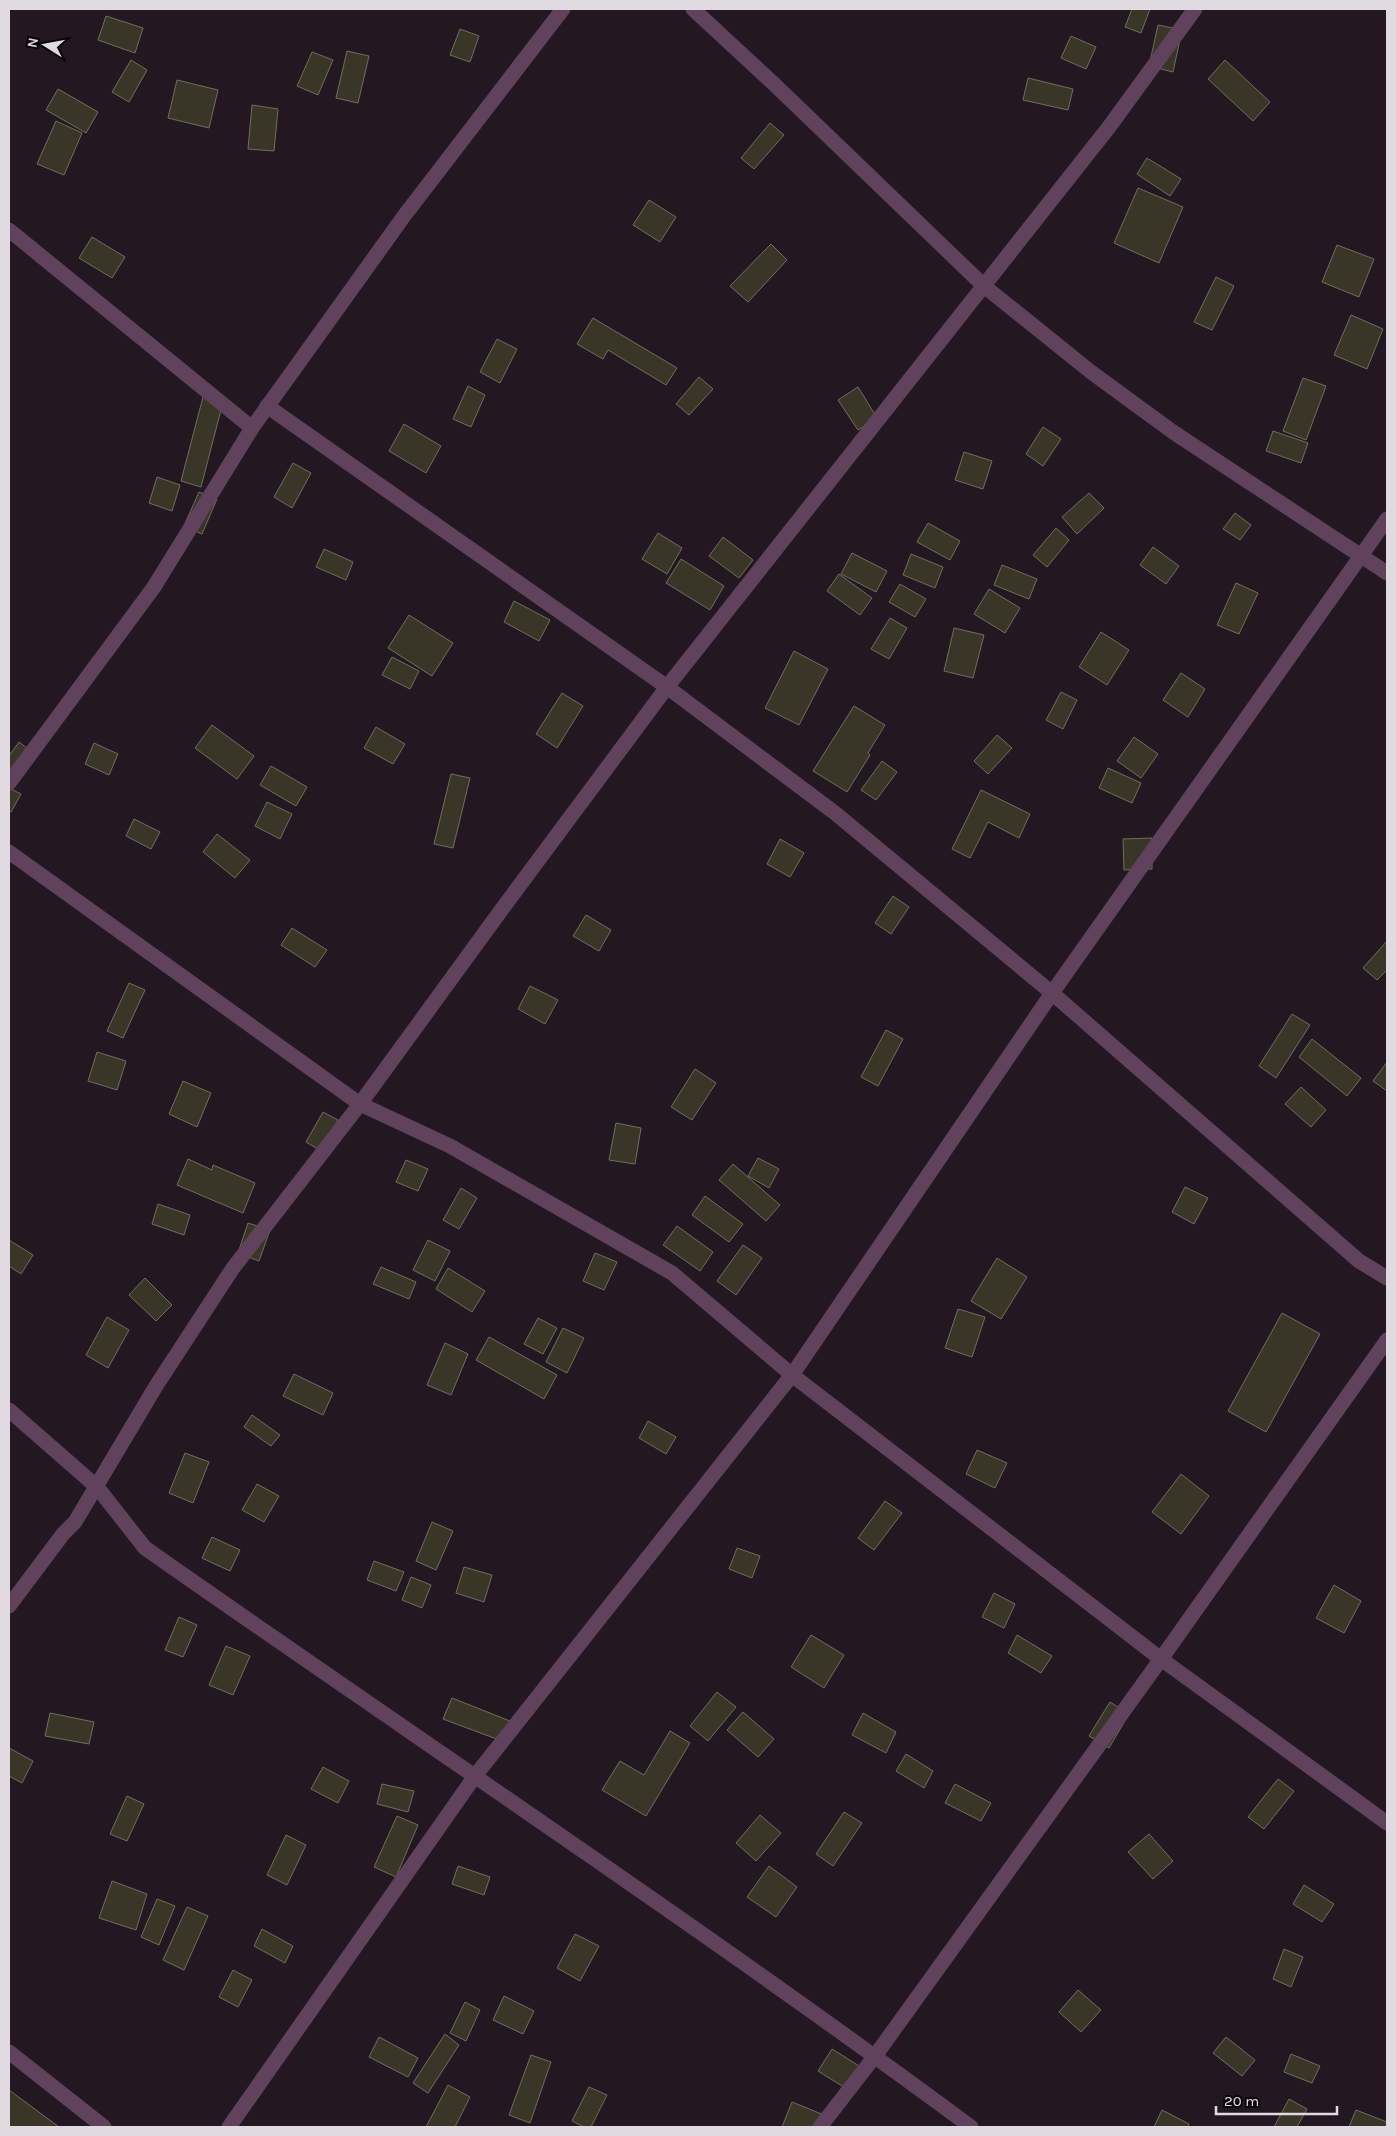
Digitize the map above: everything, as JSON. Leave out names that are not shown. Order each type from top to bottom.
[{"type":"street","points":[[9,783],[154,587],[267,406],[404,216],[563,9]]},
{"type":"street","points":[[693,9],[774,84],[984,286],[1091,372],[1173,432],[1256,489],[1387,574]]},
{"type":"street","points":[[9,1606],[62,1534],[75,1522],[156,1386],[233,1268],[360,1104],[502,909],[668,687],[1109,127],[1195,9]]},
{"type":"street","points":[[9,230],[252,428]]},
{"type":"street","points":[[267,406],[668,687],[835,813],[1052,993],[1359,1261],[1387,1278]]},
{"type":"street","points":[[229,2127],[475,1776],[792,1375],[1052,993],[1387,519]]},
{"type":"street","points":[[9,852],[360,1104],[450,1146],[672,1273],[792,1375],[1161,1659],[1387,1823]]},
{"type":"street","points":[[820,2127],[875,2056],[1161,1659],[1387,1340]]},
{"type":"street","points":[[9,1410],[97,1487],[145,1548],[638,1887],[971,2127]]},
{"type":"street","points":[[9,2052],[104,2127]]},
{"type":"building","points":[[1132,9],[1150,9],[1141,33],[1125,27]]},
{"type":"building","points":[[106,16],[143,28],[135,53],[98,40]]},
{"type":"building","points":[[1158,25],[1182,30],[1173,72],[1149,66]]},
{"type":"building","points":[[460,29],[479,36],[470,62],[450,55]]},
{"type":"building","points":[[1071,36],[1096,47],[1086,69],[1061,58]]},
{"type":"building","points":[[347,51],[369,56],[358,103],[336,98]]},
{"type":"building","points":[[312,52],[333,60],[318,95],[297,86]]},
{"type":"building","points":[[131,60],[147,70],[129,102],[112,92]]},
{"type":"building","points":[[1225,60],[1270,102],[1253,121],[1208,79]]},
{"type":"building","points":[[1028,78],[1073,89],[1068,110],[1023,100]]},
{"type":"building","points":[[177,80],[218,90],[209,128],[168,118]]},
{"type":"building","points":[[58,89],[98,112],[86,133],[46,110]]},
{"type":"building","points":[[252,105],[278,109],[274,151],[248,149]]},
{"type":"building","points":[[56,121],[82,133],[64,175],[37,164]]},
{"type":"building","points":[[770,123],[784,135],[754,169],[741,158]]},
{"type":"building","points":[[1147,158],[1181,179],[1170,196],[1137,174]]},
{"type":"building","points":[[1138,188],[1183,207],[1159,263],[1114,243]]},
{"type":"building","points":[[649,200],[676,217],[660,242],[633,225]]},
{"type":"building","points":[[92,237],[125,257],[112,278],[79,258]]},
{"type":"building","points":[[771,244],[787,260],[748,302],[730,286]]},
{"type":"building","points":[[1337,245],[1374,259],[1359,297],[1322,282]]},
{"type":"building","points":[[1216,277],[1234,286],[1212,330],[1194,322]]},
{"type":"building","points":[[1351,315],[1383,329],[1367,369],[1334,355]]},
{"type":"building","points":[[593,318],[677,368],[666,385],[608,350],[603,359],[577,344]]},
{"type":"building","points":[[497,339],[517,349],[500,383],[480,372]]},
{"type":"building","points":[[699,377],[713,389],[689,415],[676,404]]},
{"type":"building","points":[[1303,378],[1326,386],[1306,440],[1283,431]]},
{"type":"building","points":[[468,386],[485,395],[471,427],[453,419]]},
{"type":"building","points":[[858,387],[877,418],[858,430],[838,400]]},
{"type":"building","points":[[203,397],[223,402],[201,487],[181,481]]},
{"type":"building","points":[[404,424],[441,446],[426,473],[389,451]]},
{"type":"building","points":[[1043,427],[1061,439],[1043,466],[1026,454]]},
{"type":"building","points":[[1273,431],[1308,443],[1301,463],[1266,451]]},
{"type":"building","points":[[964,452],[992,461],[983,489],[955,480]]},
{"type":"building","points":[[293,463],[311,473],[292,508],[274,497]]},
{"type":"building","points":[[157,477],[180,485],[172,511],[149,503]]},
{"type":"building","points":[[199,492],[217,499],[202,534],[184,526]]},
{"type":"building","points":[[1089,493],[1104,508],[1077,534],[1062,517]]},
{"type":"building","points":[[1235,513],[1251,525],[1240,540],[1223,529]]},
{"type":"building","points":[[928,523],[960,541],[950,560],[917,542]]},
{"type":"building","points":[[1056,528],[1069,540],[1047,567],[1033,555]]},
{"type":"building","points":[[658,533],[682,548],[667,574],[642,559]]},
{"type":"building","points":[[723,537],[753,560],[739,578],[709,556]]},
{"type":"building","points":[[1153,547],[1179,566],[1166,584],[1140,565]]},
{"type":"building","points":[[324,549],[353,562],[346,580],[316,567]]},
{"type":"building","points":[[852,553],[887,571],[876,592],[841,574]]},
{"type":"building","points":[[911,554],[943,567],[935,588],[903,575]]},
{"type":"building","points":[[681,559],[724,586],[710,610],[666,583]]},
{"type":"building","points":[[1002,565],[1037,579],[1029,599],[994,585]]},
{"type":"building","points":[[839,574],[872,598],[860,615],[827,591]]},
{"type":"building","points":[[1236,583],[1258,593],[1239,634],[1217,625]]},
{"type":"building","points":[[900,584],[926,599],[915,617],[889,602]]},
{"type":"building","points":[[989,589],[1020,608],[1005,633],[974,614]]},
{"type":"building","points":[[514,601],[550,620],[539,641],[504,622]]},
{"type":"building","points":[[409,615],[453,643],[432,676],[388,648]]},
{"type":"building","points":[[890,618],[907,628],[889,659],[871,649]]},
{"type":"building","points":[[954,628],[984,635],[973,678],[944,671]]},
{"type":"building","points":[[1101,632],[1129,650],[1107,685],[1079,667]]},
{"type":"building","points":[[794,651],[828,669],[799,725],[765,708]]},
{"type":"building","points":[[392,657],[419,671],[410,689],[382,675]]},
{"type":"building","points":[[1181,673],[1205,689],[1188,717],[1163,700]]},
{"type":"building","points":[[1061,692],[1077,700],[1063,729],[1046,720]]},
{"type":"building","points":[[562,693],[583,706],[557,748],[536,734]]},
{"type":"building","points":[[854,706],[885,725],[868,753],[870,755],[847,792],[813,771]]},
{"type":"building","points":[[212,725],[254,756],[237,779],[195,748]]},
{"type":"building","points":[[376,727],[405,744],[393,764],[364,748]]},
{"type":"building","points":[[997,735],[1012,748],[988,774],[974,761]]},
{"type":"building","points":[[1134,737],[1158,754],[1141,778],[1117,761]]},
{"type":"building","points":[[19,742],[37,756],[9,783],[9,756]]},
{"type":"building","points":[[94,743],[118,754],[109,775],[85,764]]},
{"type":"building","points":[[882,761],[897,772],[876,800],[861,790]]},
{"type":"building","points":[[271,766],[307,787],[296,806],[260,785]]},
{"type":"building","points":[[1108,768],[1141,783],[1132,803],[1099,788]]},
{"type":"building","points":[[451,774],[470,778],[453,848],[434,844]]},
{"type":"building","points":[[9,788],[21,794],[11,812],[9,811]]},
{"type":"building","points":[[981,790],[1030,814],[1019,838],[988,822],[970,858],[952,849]]},
{"type":"building","points":[[267,802],[292,814],[280,839],[255,826]]},
{"type":"building","points":[[134,819],[160,832],[151,849],[126,836]]},
{"type":"building","points":[[217,834],[250,860],[235,878],[203,852]]},
{"type":"building","points":[[1152,838],[1152,869],[1124,870],[1123,839]]},
{"type":"building","points":[[780,839],[804,853],[790,877],[767,864]]},
{"type":"building","points":[[893,896],[909,907],[891,934],[875,923]]},
{"type":"building","points":[[586,915],[611,930],[599,951],[573,936]]},
{"type":"building","points":[[292,928],[327,950],[315,967],[281,945]]},
{"type":"building","points":[[1387,941],[1387,970],[1377,980],[1363,968]]},
{"type":"building","points":[[129,983],[145,990],[123,1038],[107,1031]]},
{"type":"building","points":[[530,986],[558,1000],[545,1024],[518,1009]]},
{"type":"building","points":[[1292,1014],[1310,1025],[1276,1078],[1259,1066]]},
{"type":"building","points":[[886,1030],[903,1039],[878,1086],[861,1077]]},
{"type":"building","points":[[1312,1039],[1361,1078],[1347,1096],[1299,1057]]},
{"type":"building","points":[[97,1052],[126,1061],[117,1090],[88,1081]]},
{"type":"building","points":[[1387,1062],[1387,1091],[1373,1081]]},
{"type":"building","points":[[695,1069],[716,1083],[692,1120],[671,1107]]},
{"type":"building","points":[[183,1081],[211,1093],[197,1127],[169,1114]]},
{"type":"building","points":[[1301,1087],[1326,1110],[1311,1127],[1285,1104]]},
{"type":"building","points":[[323,1112],[338,1120],[321,1151],[306,1142]]},
{"type":"building","points":[[616,1123],[641,1128],[635,1164],[609,1160]]},
{"type":"building","points":[[758,1158],[779,1169],[769,1188],[748,1176]]},
{"type":"building","points":[[188,1159],[212,1170],[213,1165],[255,1183],[243,1213],[177,1185]]},
{"type":"building","points":[[406,1160],[428,1169],[418,1191],[396,1182]]},
{"type":"building","points":[[733,1164],[780,1205],[766,1221],[719,1180]]},
{"type":"building","points":[[1185,1187],[1208,1198],[1194,1224],[1172,1212]]},
{"type":"building","points":[[461,1188],[477,1198],[459,1229],[443,1220]]},
{"type":"building","points":[[705,1196],[743,1224],[729,1242],[692,1215]]},
{"type":"building","points":[[158,1204],[190,1215],[184,1235],[152,1224]]},
{"type":"building","points":[[248,1223],[270,1230],[259,1261],[238,1253]]},
{"type":"building","points":[[677,1226],[713,1252],[700,1271],[663,1245]]},
{"type":"building","points":[[9,1240],[33,1255],[21,1274],[9,1266]]},
{"type":"building","points":[[428,1240],[450,1251],[435,1281],[413,1270]]},
{"type":"building","points":[[743,1245],[762,1258],[736,1295],[717,1281]]},
{"type":"building","points":[[595,1253],[617,1262],[604,1290],[583,1281]]},
{"type":"building","points":[[997,1258],[1027,1277],[1001,1319],[971,1301]]},
{"type":"building","points":[[381,1267],[416,1282],[409,1299],[373,1284]]},
{"type":"building","points":[[448,1268],[485,1291],[472,1312],[436,1289]]},
{"type":"building","points":[[145,1278],[172,1305],[156,1321],[129,1295]]},
{"type":"building","points":[[958,1309],[985,1317],[972,1357],[945,1348]]},
{"type":"building","points":[[1282,1313],[1320,1334],[1266,1432],[1228,1411]]},
{"type":"building","points":[[107,1317],[129,1330],[108,1368],[86,1355]]},
{"type":"building","points":[[538,1318],[557,1328],[543,1354],[524,1344]]},
{"type":"building","points":[[563,1328],[584,1338],[567,1373],[546,1362]]},
{"type":"building","points":[[489,1337],[557,1375],[544,1399],[476,1360]]},
{"type":"building","points":[[445,1343],[468,1354],[451,1395],[427,1385]]},
{"type":"building","points":[[294,1374],[333,1393],[323,1415],[283,1396]]},
{"type":"building","points":[[252,1415],[280,1435],[271,1446],[244,1427]]},
{"type":"building","points":[[648,1421],[676,1437],[666,1454],[639,1438]]},
{"type":"building","points":[[977,1450],[1007,1463],[995,1488],[966,1474]]},
{"type":"building","points":[[185,1453],[209,1462],[193,1503],[169,1493]]},
{"type":"building","points":[[1181,1474],[1209,1496],[1181,1534],[1152,1512]]},
{"type":"building","points":[[257,1484],[279,1496],[264,1522],[242,1510]]},
{"type":"building","points":[[885,1501],[902,1513],[874,1550],[858,1538]]},
{"type":"building","points":[[432,1522],[453,1531],[436,1570],[416,1561]]},
{"type":"building","points":[[212,1537],[240,1550],[230,1571],[202,1558]]},
{"type":"building","points":[[737,1548],[760,1556],[752,1578],[729,1569]]},
{"type":"building","points":[[374,1561],[404,1572],[396,1591],[367,1580]]},
{"type":"building","points":[[464,1567],[492,1575],[484,1602],[456,1593]]},
{"type":"building","points":[[411,1577],[431,1585],[422,1608],[402,1600]]},
{"type":"building","points":[[1334,1585],[1361,1601],[1344,1633],[1316,1618]]},
{"type":"building","points":[[994,1593],[1015,1604],[1004,1628],[982,1617]]},
{"type":"building","points":[[179,1617],[197,1625],[183,1657],[165,1650]]},
{"type":"building","points":[[811,1635],[844,1655],[824,1688],[791,1667]]},
{"type":"building","points":[[1017,1635],[1052,1656],[1041,1673],[1008,1653]]},
{"type":"building","points":[[226,1646],[250,1656],[233,1695],[209,1685]]},
{"type":"building","points":[[717,1692],[736,1707],[708,1741],[690,1726]]},
{"type":"building","points":[[452,1698],[510,1721],[502,1741],[443,1719]]},
{"type":"building","points":[[1110,1702],[1129,1714],[1109,1748],[1089,1736]]},
{"type":"building","points":[[743,1712],[774,1739],[758,1757],[727,1730]]},
{"type":"building","points":[[50,1713],[94,1722],[89,1744],[45,1736]]},
{"type":"building","points":[[863,1713],[896,1732],[886,1753],[852,1735]]},
{"type":"building","points":[[670,1731],[690,1743],[646,1816],[602,1790],[620,1761],[644,1775]]},
{"type":"building","points":[[9,1748],[33,1761],[22,1783],[9,1776]]},
{"type":"building","points":[[906,1754],[933,1771],[924,1788],[896,1771]]},
{"type":"building","points":[[323,1767],[349,1781],[338,1803],[311,1789]]},
{"type":"building","points":[[1278,1779],[1294,1791],[1264,1829],[1248,1817]]},
{"type":"building","points":[[382,1784],[414,1791],[408,1812],[377,1804]]},
{"type":"building","points":[[955,1784],[991,1803],[981,1821],[945,1803]]},
{"type":"building","points":[[127,1796],[144,1804],[127,1841],[110,1834]]},
{"type":"building","points":[[844,1812],[862,1823],[833,1866],[816,1854]]},
{"type":"building","points":[[760,1815],[781,1833],[756,1861],[736,1843]]},
{"type":"building","points":[[397,1816],[418,1825],[396,1877],[374,1867]]},
{"type":"building","points":[[1149,1834],[1173,1861],[1153,1879],[1128,1852]]},
{"type":"building","points":[[286,1835],[306,1845],[287,1885],[267,1875]]},
{"type":"building","points":[[458,1866],[490,1877],[484,1895],[452,1884]]},
{"type":"building","points":[[769,1866],[797,1887],[776,1917],[747,1897]]},
{"type":"building","points":[[112,1881],[147,1894],[136,1930],[99,1918]]},
{"type":"building","points":[[1304,1885],[1334,1904],[1322,1922],[1293,1904]]},
{"type":"building","points":[[157,1899],[175,1906],[159,1945],[141,1937]]},
{"type":"building","points":[[187,1907],[208,1916],[184,1970],[163,1960]]},
{"type":"building","points":[[262,1929],[293,1946],[285,1963],[254,1946]]},
{"type":"building","points":[[575,1934],[599,1946],[580,1981],[557,1968]]},
{"type":"building","points":[[1284,1949],[1303,1957],[1291,1987],[1273,1979]]},
{"type":"building","points":[[233,1970],[252,1980],[238,2007],[219,1997]]},
{"type":"building","points":[[1078,1990],[1101,2010],[1081,2032],[1059,2012]]},
{"type":"building","points":[[504,1996],[534,2011],[523,2034],[493,2020]]},
{"type":"building","points":[[465,2002],[480,2010],[466,2041],[450,2033]]},
{"type":"building","points":[[445,2034],[459,2045],[428,2093],[413,2083]]},
{"type":"building","points":[[379,2037],[418,2058],[408,2077],[369,2057]]},
{"type":"building","points":[[1226,2037],[1255,2060],[1242,2076],[1213,2053]]},
{"type":"building","points":[[832,2049],[864,2069],[850,2091],[818,2071]]},
{"type":"building","points":[[1291,2054],[1320,2066],[1312,2083],[1284,2072]]},
{"type":"building","points":[[531,2055],[551,2062],[530,2123],[509,2115]]},
{"type":"building","points":[[448,2085],[470,2097],[455,2127],[426,2127]]},
{"type":"building","points":[[589,2087],[607,2095],[591,2127],[584,2127],[572,2121]]},
{"type":"building","points":[[9,2090],[59,2127],[9,2127]]},
{"type":"building","points":[[1289,2099],[1307,2109],[1297,2127],[1274,2127]]},
{"type":"building","points":[[792,2102],[829,2117],[825,2127],[782,2127]]},
{"type":"building","points":[[1162,2110],[1189,2124],[1188,2127],[1154,2127]]},
{"type":"building","points":[[1356,2110],[1387,2122],[1386,2127],[1349,2127]]}]
